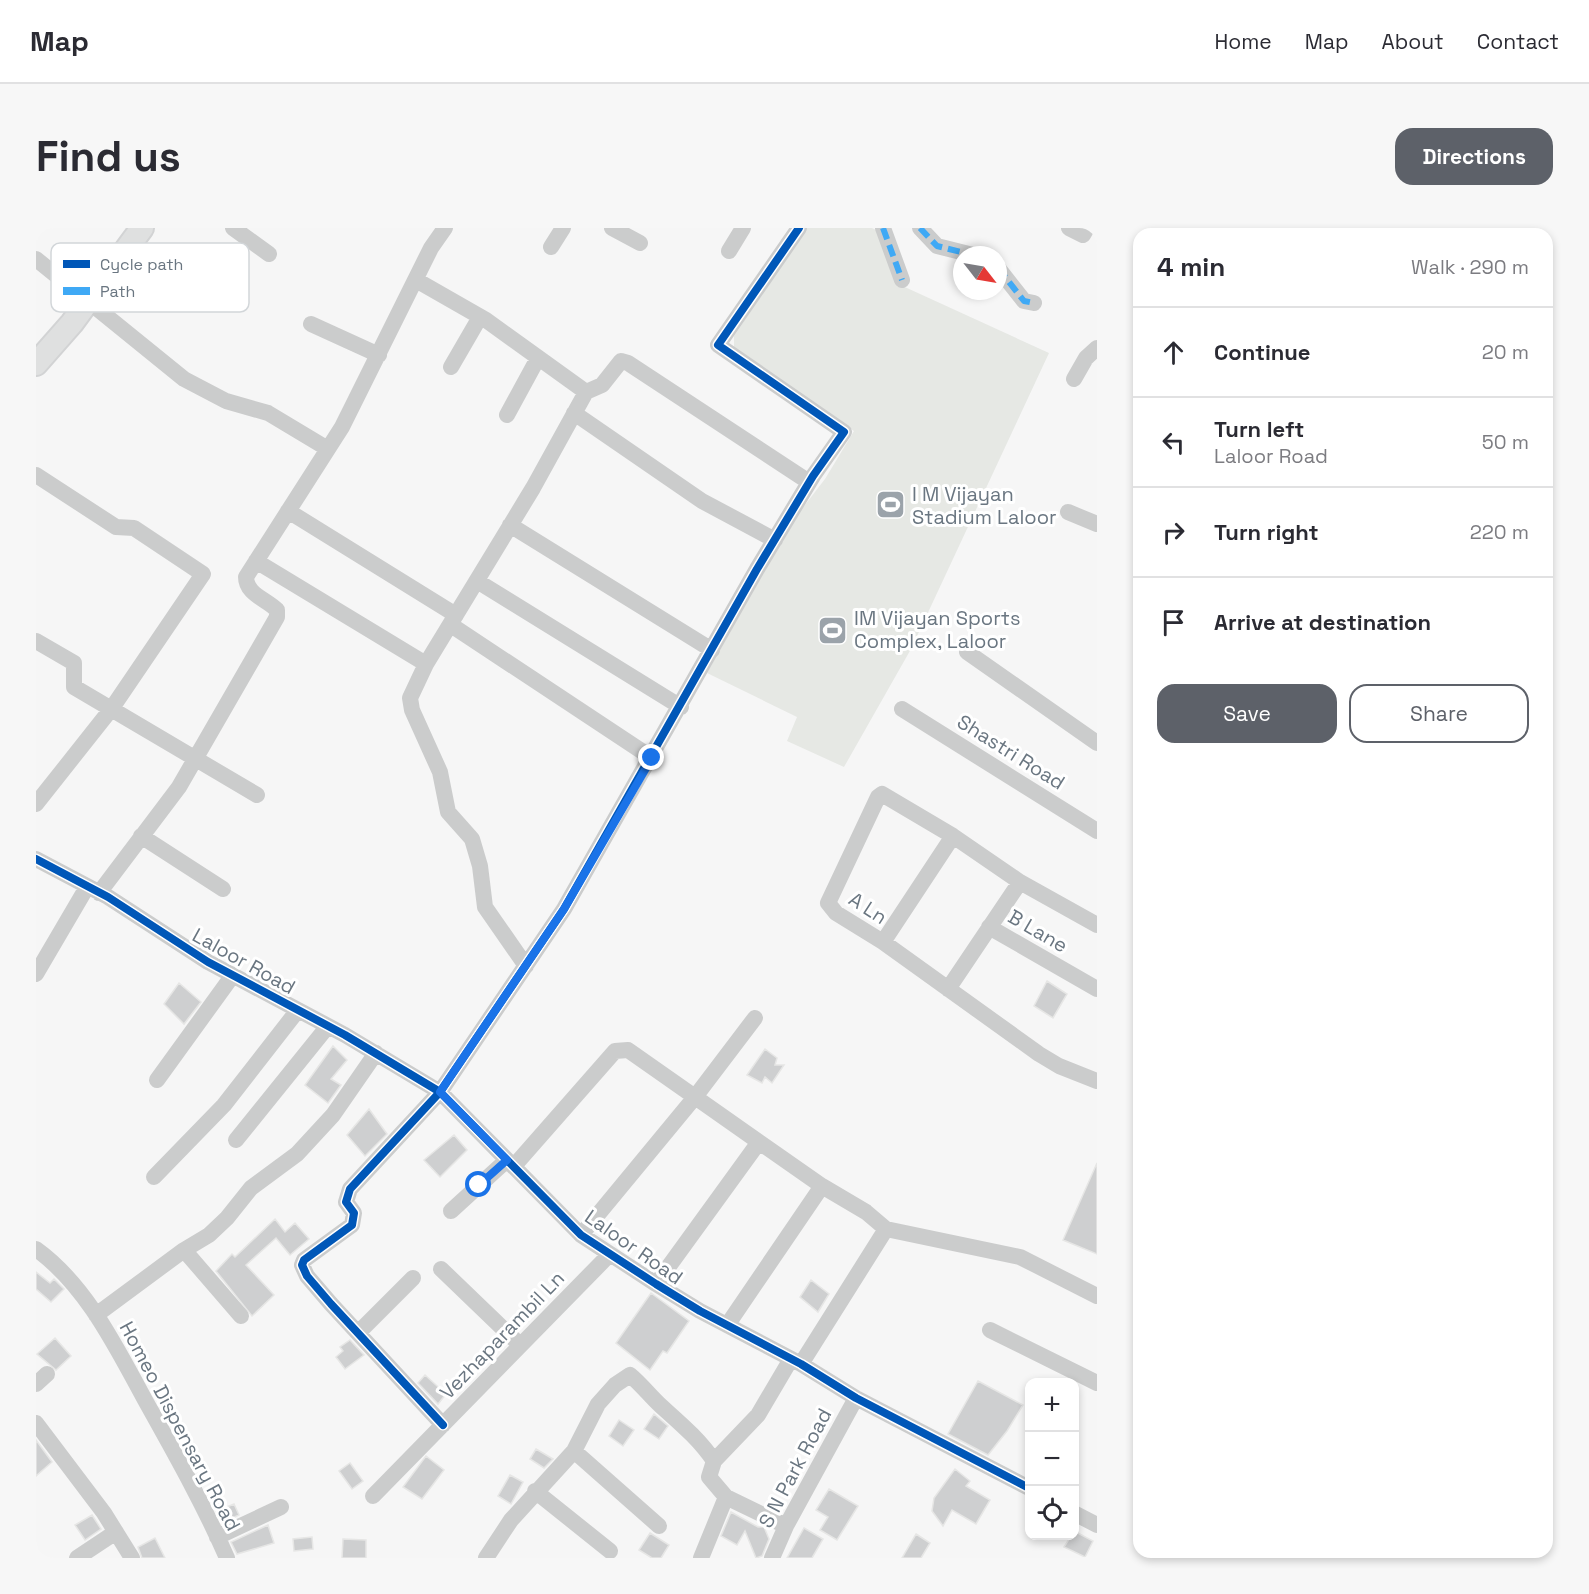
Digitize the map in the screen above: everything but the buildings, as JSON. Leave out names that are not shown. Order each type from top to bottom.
[{"type":"main road","points":[[131,243],[142,228]]},
{"type":"main road","points":[[36,364],[80,312]]},
{"type":"street","points":[[233,228],[269,254]]},
{"type":"street","points":[[36,974],[93,890],[141,836],[179,787],[276,617],[277,610],[246,585],[246,577],[328,449],[445,228]]},
{"type":"street","points":[[551,247],[563,228]]},
{"type":"street","points":[[612,228],[640,243]]},
{"type":"street","points":[[729,251],[743,228]]},
{"type":"street","points":[[444,1425],[307,1276],[302,1265],[304,1260],[352,1226],[354,1213],[346,1202],[350,1189],[440,1092],[564,909],[809,482],[844,432],[718,345],[799,228]]},
{"type":"street","points":[[882,228],[902,280]]},
{"type":"street","points":[[920,228],[936,246],[953,250]]},
{"type":"street","points":[[1069,228],[1083,235],[1087,228]]},
{"type":"street","points":[[36,259],[51,271]]},
{"type":"street","points":[[1007,279],[1024,301],[1034,303]]},
{"type":"street","points":[[416,280],[480,317],[586,392]]},
{"type":"street","points":[[102,312],[183,378],[226,402],[268,413],[328,449]]},
{"type":"street","points":[[451,367],[480,317]]},
{"type":"street","points":[[311,324],[379,355]]},
{"type":"street","points":[[1074,379],[1086,358],[1097,348]]},
{"type":"street","points":[[507,415],[538,358]]},
{"type":"street","points":[[526,966],[485,907],[480,866],[472,839],[448,812],[440,772],[411,710],[410,698],[426,664],[510,525],[586,392],[602,385],[621,361],[628,363],[809,482]]},
{"type":"street","points":[[574,413],[702,501],[775,540]]},
{"type":"street","points":[[36,475],[116,527],[134,528],[203,574],[112,708],[36,804]]},
{"type":"street","points":[[288,511],[454,620],[652,758]]},
{"type":"street","points":[[1068,512],[1097,524]]},
{"type":"street","points":[[510,525],[712,650]]},
{"type":"street","points":[[256,561],[426,664]]},
{"type":"street","points":[[477,581],[681,707]]},
{"type":"street","points":[[36,641],[74,663],[74,687],[196,757],[256,795]]},
{"type":"street","points":[[967,652],[1097,743]]},
{"type":"street","name":"Shastri Road","points":[[902,709],[1097,831]]},
{"type":"street","name":"A Ln","points":[[1097,925],[1020,882],[953,836],[882,794],[878,797],[828,903],[836,914],[883,942],[1049,1060],[1097,1081]]},
{"type":"street","points":[[141,836],[223,889]]},
{"type":"street","points":[[883,942],[953,836]]},
{"type":"street","name":"Laloor Road","points":[[36,859],[93,890],[233,975],[376,1053],[440,1092],[581,1234],[656,1284],[700,1311],[796,1361],[856,1398],[1025,1486]]},
{"type":"street","points":[[948,989],[1020,882]]},
{"type":"street","name":"B Lane","points":[[989,927],[1097,989]]},
{"type":"street","points":[[158,1080],[233,975]]},
{"type":"street","points":[[154,1177],[224,1105],[298,1010]]},
{"type":"street","points":[[581,1234],[695,1097],[755,1018]]},
{"type":"street","points":[[236,1140],[328,1026]]},
{"type":"street","points":[[451,1211],[511,1163],[615,1051],[628,1050],[822,1186],[866,1212],[886,1229],[1020,1257],[1097,1296]]},
{"type":"street","points":[[96,1315],[184,1250],[209,1235],[227,1218],[251,1188],[297,1154],[340,1106],[376,1053]]},
{"type":"street","points":[[656,1284],[759,1142]]},
{"type":"street","points":[[728,1324],[822,1186]]},
{"type":"street","points":[[786,1526],[726,1497],[709,1477],[714,1461],[758,1414],[886,1229]]},
{"type":"street","name":"Homeo Dispensary Road","points":[[36,1250],[56,1266],[96,1315],[184,1468],[227,1558]]},
{"type":"street","points":[[184,1250],[241,1316]]},
{"type":"street","name":"Vezhaparambil Ln","points":[[373,1496],[610,1254]]},
{"type":"street","points":[[441,1269],[520,1345]]},
{"type":"street","points":[[358,1333],[413,1278]]},
{"type":"street","points":[[990,1330],[1097,1383]]},
{"type":"street","points":[[486,1558],[511,1520],[534,1491],[574,1451],[598,1404],[615,1385],[630,1376],[701,1442],[714,1461]]},
{"type":"street","name":"S N Park Road","points":[[772,1558],[786,1526],[856,1398]]},
{"type":"street","points":[[36,1423],[116,1532],[132,1558]]},
{"type":"street","points":[[574,1451],[659,1526]]},
{"type":"street","points":[[534,1491],[610,1551]]},
{"type":"street","points":[[701,1558],[726,1497]]},
{"type":"street","points":[[218,1537],[282,1507]]},
{"type":"street","points":[[1079,1516],[1097,1525]]},
{"type":"street","points":[[77,1558],[116,1532]]},
{"type":"shaded area","name":"I M Vijayan Stadium Laloor","points":[[807,228],[872,228],[880,232],[896,283],[1049,353],[911,649],[844,767],[787,741],[797,717],[707,673],[791,523],[825,479],[854,431],[734,347],[734,336]]},
{"type":"marked path","points":[[883,228],[902,280]]},
{"type":"marked path","points":[[920,228],[937,246],[953,250]]},
{"type":"marked path","points":[[1007,279],[1024,301],[1034,303]]},
{"type":"cycle path","points":[[443,1425],[331,1304],[307,1276],[302,1265],[304,1260],[352,1225],[354,1213],[346,1202],[350,1189],[440,1092],[564,909],[757,569],[813,476],[844,432],[718,345],[799,228]]},
{"type":"cycle path","points":[[36,859],[108,897],[208,962],[345,1035],[440,1092],[581,1235],[656,1284],[700,1311],[801,1364],[856,1398],[1025,1486]]},
{"type":"place","name":"I M Vijayan Stadium Laloor","points":[[891,505]]},
{"type":"place","name":"IM Vijayan Sports Complex, Laloor","points":[[833,630]]},
{"type":"route","points":[[479,1185],[507,1160],[440,1092],[564,909],[652,758]]}]
